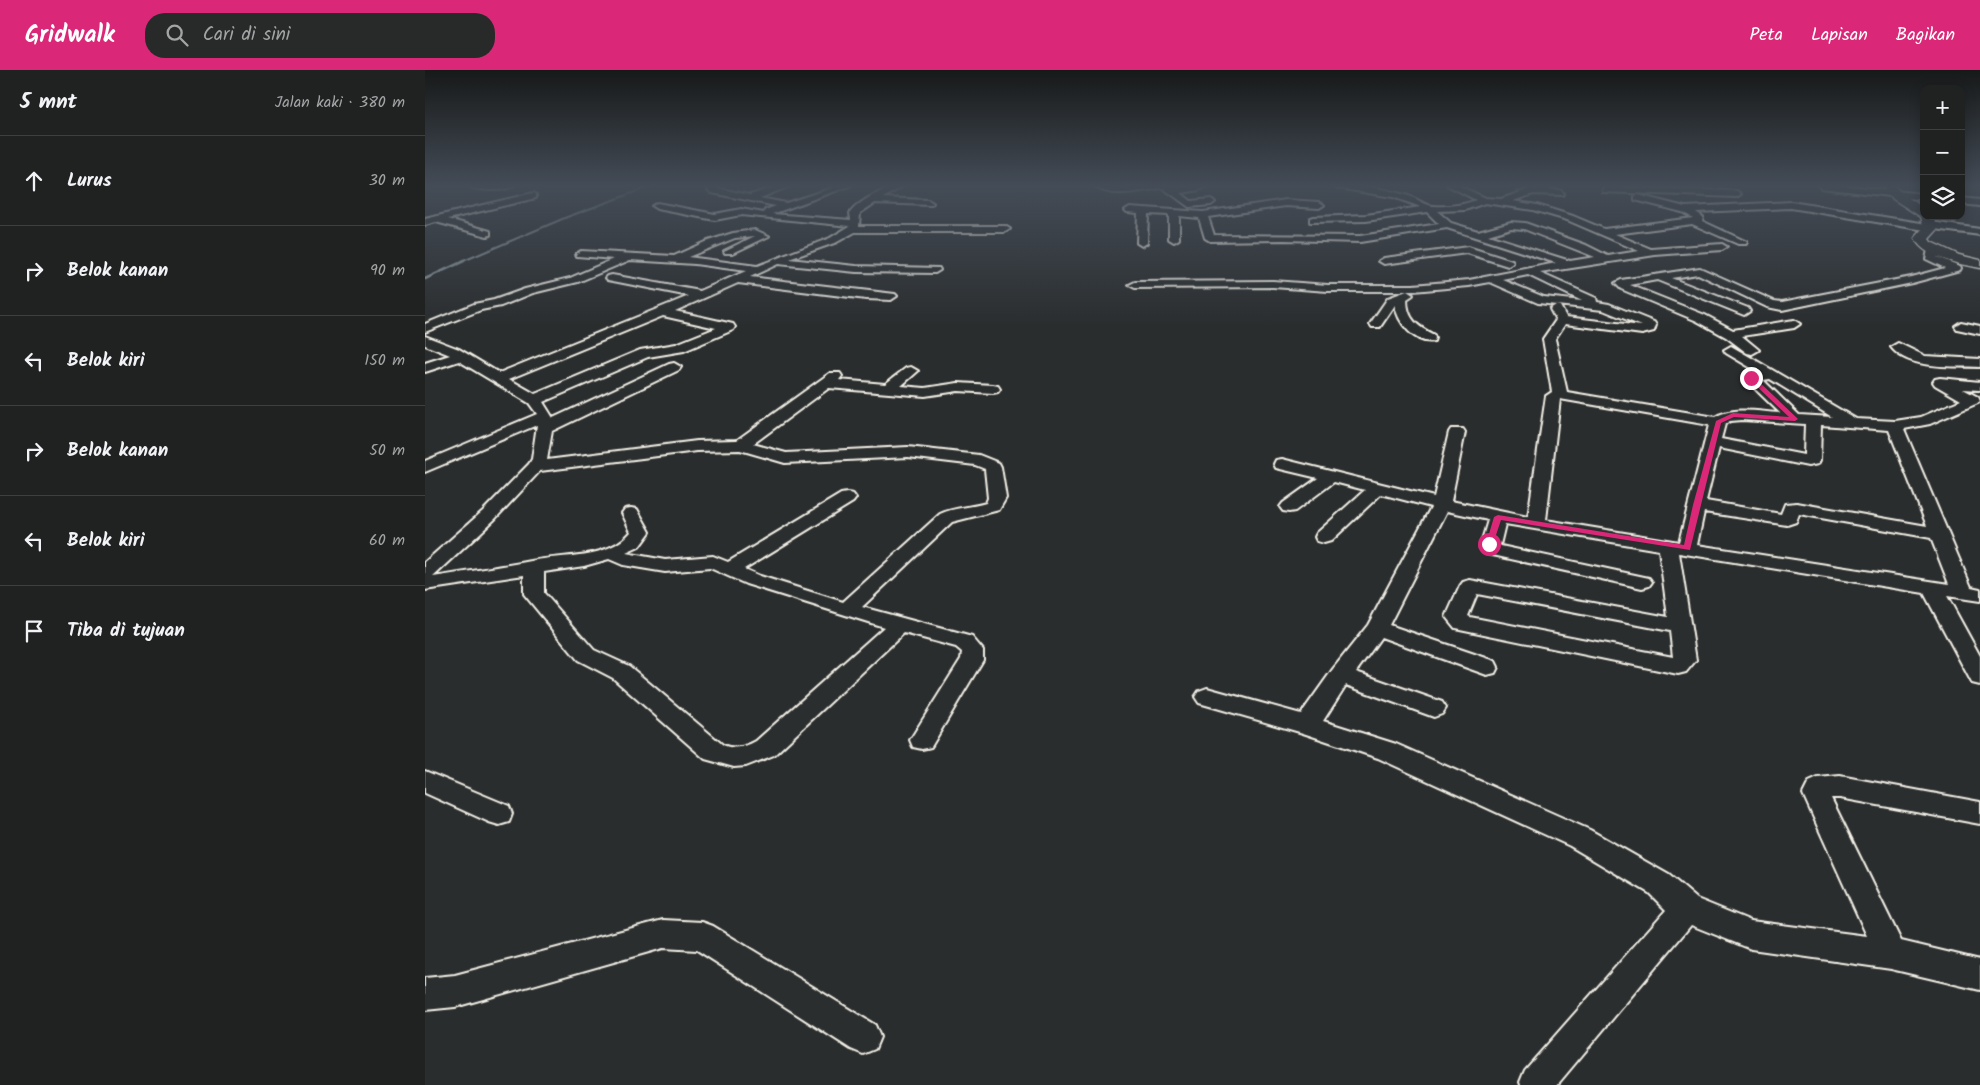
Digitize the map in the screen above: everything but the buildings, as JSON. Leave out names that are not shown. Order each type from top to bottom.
[{"type":"highway","points":[[1924,232],[1922,238],[1925,245],[1933,250],[1980,264]]},
{"type":"street","points":[[498,378],[565,353],[702,295],[775,261],[812,247],[837,232]]},
{"type":"street","points":[[918,241],[923,232]]},
{"type":"street","points":[[1142,232],[1142,243]]},
{"type":"street","points":[[1174,232],[1174,239]]},
{"type":"street","points":[[1211,232],[1210,238],[1255,233],[1351,239],[1408,232]]},
{"type":"street","points":[[1412,232],[1427,238]]},
{"type":"street","points":[[1473,232],[1569,264]]},
{"type":"street","points":[[1479,234],[1486,232]]},
{"type":"street","points":[[1542,232],[1582,247],[1629,269],[1744,311]]},
{"type":"street","points":[[1601,232],[1700,271],[1771,304],[1782,306],[1912,280],[1956,268],[1931,259],[1933,250]]},
{"type":"street","points":[[1720,232],[1742,242]]},
{"type":"street","points":[[674,260],[741,233],[764,236],[729,251]]},
{"type":"street","points":[[756,241],[812,247]]},
{"type":"street","points":[[1135,285],[1273,284],[1337,288],[1413,288],[1494,280],[1569,264],[1651,252],[1722,247]]},
{"type":"street","points":[[1378,250],[1392,272]]},
{"type":"street","points":[[1385,261],[1468,250],[1508,263]]},
{"type":"street","points":[[581,254],[674,260],[760,269]]},
{"type":"street","points":[[1482,268],[1544,256]]},
{"type":"street","points":[[425,328],[529,291],[574,280],[628,257]]},
{"type":"street","points":[[775,261],[832,269],[886,272],[935,270]]},
{"type":"street","points":[[1700,271],[1621,284],[1701,318],[1731,334],[1752,350]]},
{"type":"street","points":[[1530,272],[1605,307],[1650,325],[1650,328],[1642,330],[1562,320]]},
{"type":"street","points":[[1203,273],[1230,273]]},
{"type":"street","points":[[1318,276],[1337,288]]},
{"type":"street","points":[[1379,279],[1405,277]]},
{"type":"street","points":[[612,278],[670,287],[702,295]]},
{"type":"street","points":[[737,279],[865,295],[891,296]]},
{"type":"street","points":[[1494,280],[1548,302],[1605,307]]},
{"type":"street","points":[[1376,324],[1389,305],[1407,295],[1413,288]]},
{"type":"street","points":[[1401,297],[1400,309],[1404,319],[1411,328],[1429,338]]},
{"type":"street","points":[[1548,302],[1559,312],[1562,320]]},
{"type":"street","points":[[426,312],[452,317]]},
{"type":"street","points":[[534,400],[645,353],[679,348],[729,327],[662,312]]},
{"type":"street","points":[[1560,395],[1549,339],[1562,320]]},
{"type":"street","points":[[1731,334],[1794,324]]},
{"type":"street","points":[[1961,326],[1980,330]]},
{"type":"street","points":[[425,340],[461,356],[534,400],[545,423],[539,459],[535,467],[489,515],[425,572]]},
{"type":"street","points":[[1980,359],[1898,347],[1906,354],[1923,360],[1980,364]]},
{"type":"street","points":[[1730,350],[1854,424]]},
{"type":"street","points":[[425,368],[461,356]]},
{"type":"street","points":[[425,467],[545,423],[674,367]]},
{"type":"street","points":[[888,388],[911,371]]},
{"type":"street","points":[[741,446],[840,372]]},
{"type":"street","points":[[1772,375],[1751,378],[1795,419]]},
{"type":"street","points":[[826,383],[925,392],[958,387],[993,389]]},
{"type":"street","points":[[1536,523],[1553,396],[1560,395],[1718,422],[1733,415],[1895,426],[1925,421],[1973,400],[1976,394]]},
{"type":"street","points":[[1713,442],[1808,461],[1812,460],[1813,420]]},
{"type":"street","points":[[1681,626],[1470,586],[1457,617],[1463,623],[1678,666],[1685,660],[1681,626],[1677,547],[1696,505],[1718,422]]},
{"type":"street","points":[[1895,426],[1939,534],[1972,594]]},
{"type":"street","points":[[1307,725],[1341,675],[1377,628],[1441,504],[1457,432]]},
{"type":"street","points":[[535,467],[697,446],[741,446],[785,458],[909,452],[979,460],[993,467],[997,498],[993,506],[984,510],[946,518],[847,610]]},
{"type":"street","points":[[1282,464],[1498,517],[1972,594]]},
{"type":"street","points":[[1289,507],[1332,476]]},
{"type":"street","points":[[1324,537],[1378,488]]},
{"type":"street","points":[[730,569],[847,498]]},
{"type":"street","points":[[1696,505],[1787,520],[1790,518],[1791,508],[1797,508],[1939,534]]},
{"type":"street","points":[[425,584],[534,566],[584,560],[611,553],[632,543],[641,532],[631,513]]},
{"type":"street","points":[[1498,517],[1489,544],[1495,550],[1642,582]]},
{"type":"street","points":[[611,553],[623,559],[665,566],[713,562],[753,580],[847,610],[965,642],[974,653],[972,660],[922,740]]},
{"type":"street","points":[[534,566],[534,594],[587,655],[621,672],[714,752],[724,756],[738,758],[753,755],[765,748],[900,624]]},
{"type":"street","points":[[1932,588],[1980,677]]},
{"type":"street","points":[[1377,628],[1487,667]]},
{"type":"street","points":[[1341,675],[1434,708]]},
{"type":"street","points":[[1207,697],[1307,725],[1387,751],[1580,838],[1659,884],[1686,910],[1751,935],[1891,954],[1980,975]]},
{"type":"street","points":[[425,781],[499,814]]},
{"type":"street","points":[[1891,954],[1816,794],[1818,789],[1840,787],[1980,812]]},
{"type":"street","points":[[1537,1082],[1629,973],[1686,910]]},
{"type":"street","points":[[425,994],[455,991],[663,934],[687,934],[702,936],[863,1037]]},
{"type":"waterway","points":[[461,262],[531,232]]},
{"type":"waterway","points":[[425,279],[464,261]]},
{"type":"route","points":[[1489,544],[1498,517],[1687,548],[1696,505],[1718,422],[1733,415],[1795,419],[1751,378]]}]
